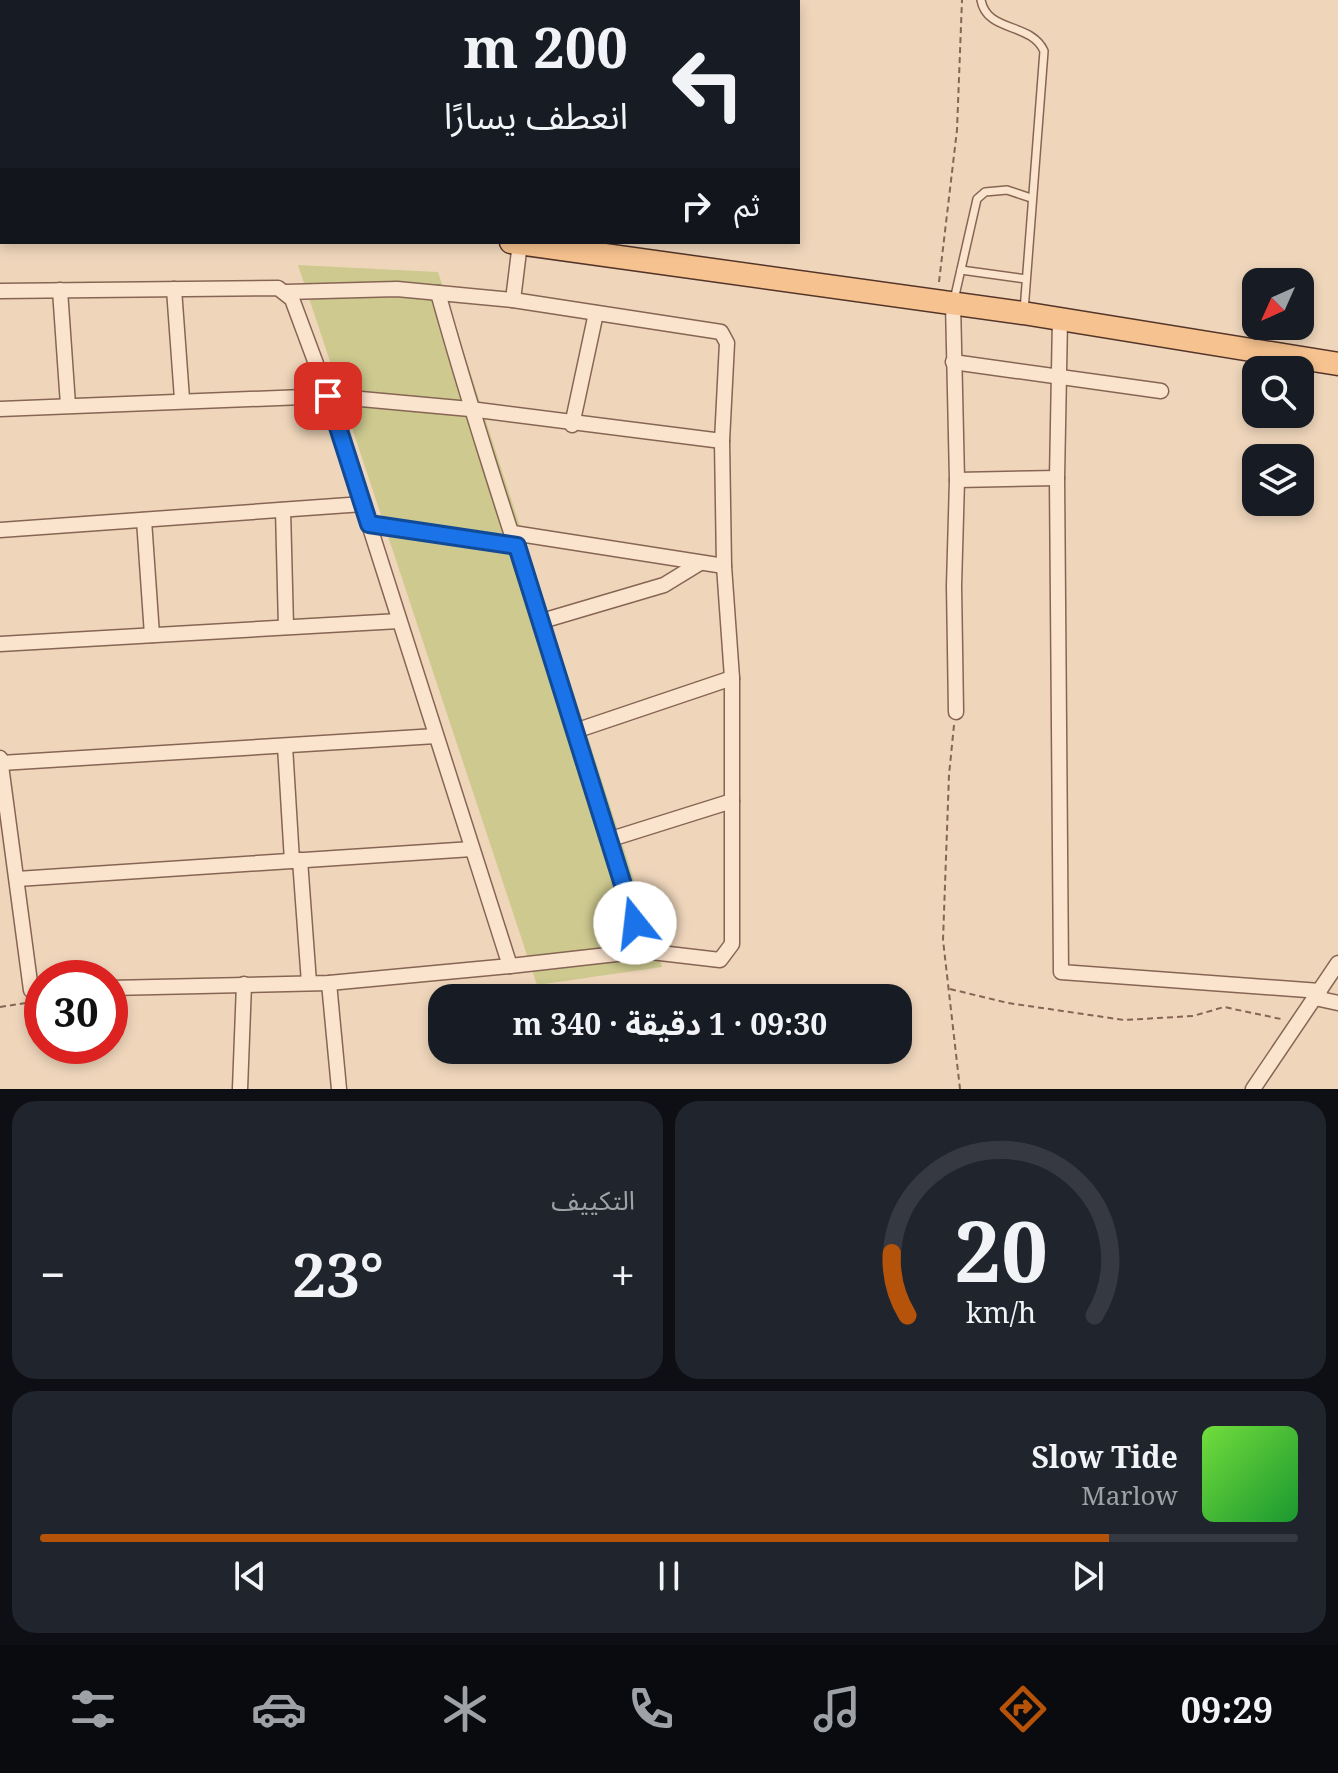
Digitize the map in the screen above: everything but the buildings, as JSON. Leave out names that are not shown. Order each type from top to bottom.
[{"type":"main road","points":[[523,244],[1023,313],[1173,340],[1338,364]]},
{"type":"street","points":[[513,300],[516,244]]},
{"type":"street","points":[[0,291],[278,288],[286,292],[397,289],[513,300],[721,332],[725,337],[722,441],[724,566],[732,678],[733,938],[730,950],[720,960],[643,951],[329,983],[128,987]]},
{"type":"street","points":[[174,289],[182,399]]},
{"type":"street","points":[[60,290],[68,405]]},
{"type":"street","points":[[286,292],[328,396],[510,966]]},
{"type":"street","points":[[438,293],[470,409],[542,621],[643,951]]},
{"type":"street","points":[[944,303],[953,362],[957,480],[954,586],[956,712]]},
{"type":"street","points":[[572,425],[596,313]]},
{"type":"street","points":[[1060,319],[1057,478],[1061,972],[1317,995],[1338,1003]]},
{"type":"street","points":[[953,362],[1161,391]]},
{"type":"street","points":[[0,409],[182,399],[328,396],[470,409],[572,425],[722,441]]},
{"type":"street","points":[[957,480],[1057,478]]},
{"type":"street","points":[[0,530],[363,504]]},
{"type":"street","points":[[283,510],[286,627]]},
{"type":"street","points":[[144,520],[152,635]]},
{"type":"street","points":[[369,524],[724,566]]},
{"type":"street","points":[[542,621],[664,585],[700,563]]},
{"type":"street","points":[[0,644],[399,621]]},
{"type":"street","points":[[575,731],[732,678]]},
{"type":"street","points":[[27,960],[0,761],[436,736]]},
{"type":"street","points":[[285,746],[309,983]]},
{"type":"street","points":[[611,839],[732,801]]},
{"type":"street","points":[[17,879],[472,849]]},
{"type":"street","points":[[1253,1089],[1338,963]]},
{"type":"street","points":[[329,983],[339,1089]]},
{"type":"street","points":[[240,1089],[244,984]]},
{"type":"lane","points":[[981,0],[983,10],[995,22],[1022,31],[1040,42],[1044,51],[1023,313]]},
{"type":"lane","points":[[944,303],[961,270],[977,199],[985,192],[1007,190],[1031,198]]},
{"type":"lane","points":[[961,270],[1026,279]]},
{"type":"path","points":[[944,303],[957,130],[962,0]]},
{"type":"path","points":[[956,712],[949,775],[943,940],[960,1089]]},
{"type":"path","points":[[950,989],[1008,1003],[1124,1020],[1193,1016],[1224,1007],[1298,1024]]},
{"type":"path","points":[[0,1007],[24,1003]]},
{"type":"shaded area","points":[[298,265],[438,272],[662,967],[537,984]]},
{"type":"route","points":[[328,396],[369,524],[517,546],[635,923]]}]
